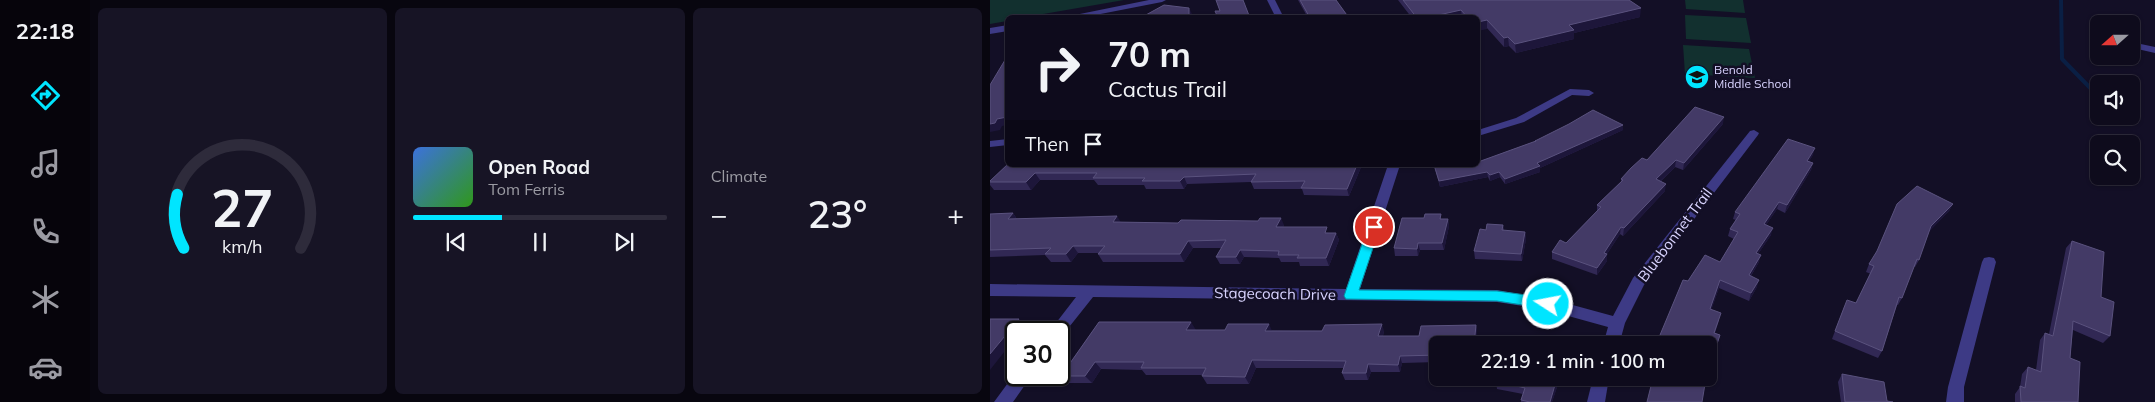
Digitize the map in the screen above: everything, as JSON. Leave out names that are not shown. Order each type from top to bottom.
[{"type":"street","points":[[1080,15],[1162,0]]},
{"type":"street","points":[[1271,0],[1278,15]]},
{"type":"street","points":[[990,31],[1005,28]]},
{"type":"street","points":[[2140,47],[2155,50]]},
{"type":"street","points":[[1480,132],[1520,120],[1570,92],[1589,92]]},
{"type":"street","name":"Bluebonnet Trail","points":[[1613,336],[1617,323],[1638,282],[1754,133]]},
{"type":"street","points":[[990,144],[1005,142]]},
{"type":"street","points":[[1351,296],[1393,167]]},
{"type":"street","points":[[1955,402],[1956,387],[1989,262]]},
{"type":"street","name":"Stagecoach Drive","points":[[990,290],[1351,296],[1497,296],[1566,308],[1617,323]]},
{"type":"street","points":[[1066,321],[1088,292]]},
{"type":"street","points":[[1003,402],[1015,386]]},
{"type":"street","points":[[1596,402],[1599,386]]},
{"type":"green space","points":[[990,0],[1124,0],[1038,15],[1005,15],[1005,21],[990,24]]},
{"type":"green space","points":[[1685,0],[1743,0],[1745,13],[1686,9]]},
{"type":"green space","points":[[1685,15],[1746,18],[1751,43],[1686,39]]},
{"type":"green space","points":[[1683,45],[1749,49],[1755,78],[1685,74]]},
{"type":"building","points":[[1216,0],[1243,0],[1249,15],[1217,15],[1215,11],[1220,11]]},
{"type":"building","points":[[1300,0],[1336,0],[1347,15],[1308,15]]},
{"type":"building","points":[[1403,0],[1629,0],[1641,8],[1569,25],[1574,30],[1515,44],[1508,37],[1504,38],[1487,20],[1480,22],[1480,15],[1465,15],[1461,10],[1438,15],[1415,15]]},
{"type":"building","points":[[1164,5],[1189,8],[1189,15],[1146,15]]},
{"type":"building","points":[[1005,60],[1005,117],[997,119],[995,123],[990,124],[990,85]]},
{"type":"building","points":[[1695,107],[1724,117],[1684,163],[1676,160],[1656,179],[1666,184],[1624,228],[1621,227],[1604,253],[1607,254],[1597,268],[1552,252],[1560,240],[1566,243],[1601,207],[1597,205],[1623,180],[1621,179],[1631,168],[1642,158],[1647,160]]},
{"type":"building","points":[[1593,110],[1623,125],[1537,163],[1540,166],[1505,179],[1499,172],[1490,175],[1487,172],[1439,181],[1435,167],[1480,167],[1480,161],[1536,141]]},
{"type":"building","points":[[1788,139],[1815,148],[1807,161],[1813,163],[1787,205],[1779,202],[1764,224],[1773,228],[1756,253],[1761,255],[1749,275],[1759,280],[1751,293],[1720,280],[1710,309],[1721,313],[1714,333],[1720,335],[1717,344],[1717,336],[1660,335],[1683,280],[1688,281],[1705,255],[1720,262],[1738,232],[1730,229],[1740,214],[1735,212]]},
{"type":"building","points":[[1005,167],[1356,167],[1347,189],[1301,188],[1305,181],[1251,182],[1256,174],[1184,177],[1180,181],[1142,181],[1145,178],[1093,178],[1097,173],[1035,173],[1026,182],[990,181]]},
{"type":"building","points":[[1917,186],[1953,204],[1931,226],[1919,260],[1917,259],[1902,298],[1899,297],[1882,351],[1835,331],[1847,300],[1856,303],[1874,266],[1869,264],[1877,251],[1897,204]]},
{"type":"building","points":[[1013,213],[1008,219],[1117,216],[1113,222],[1178,223],[1181,220],[1258,221],[1260,218],[1281,218],[1276,227],[1327,227],[1325,233],[1336,233],[1326,258],[1297,258],[1299,255],[1278,255],[1279,251],[1240,250],[1236,257],[1216,257],[1226,240],[1188,241],[1180,254],[1098,254],[1105,246],[1073,246],[1066,254],[1045,254],[1051,248],[990,250],[990,214]]},
{"type":"building","points":[[1425,214],[1441,214],[1440,219],[1448,219],[1442,243],[1418,243],[1417,249],[1394,248],[1402,218],[1424,218]]},
{"type":"building","points":[[1487,224],[1503,225],[1502,230],[1525,232],[1521,254],[1474,251],[1480,229],[1486,230]]},
{"type":"building","points":[[2072,241],[2104,252],[2101,297],[2114,302],[2110,336],[2073,321],[2070,358],[2080,362],[2078,402],[2021,402],[2020,386],[2025,388],[2028,367],[2041,372],[2045,333],[2053,336]]},
{"type":"building","points":[[990,319],[1019,319],[1017,321],[1005,321],[1005,336],[990,354]]},
{"type":"building","points":[[1099,322],[1191,322],[1186,330],[1225,330],[1228,324],[1269,324],[1265,331],[1322,331],[1325,325],[1382,324],[1378,336],[1419,336],[1421,326],[1476,325],[1475,336],[1429,336],[1429,355],[1400,356],[1398,365],[1368,364],[1366,373],[1342,373],[1346,361],[1252,360],[1245,377],[1202,376],[1206,368],[1141,368],[1144,362],[1095,362],[1085,376],[1070,376],[1070,363]]},
{"type":"building","points":[[1842,374],[1884,382],[1887,401],[1893,402],[1845,402]]},
{"type":"building","points":[[1517,386],[1555,386],[1550,402],[1521,400],[1525,388]]},
{"type":"building","points":[[1651,386],[1705,386],[1702,402],[1647,402]]},
{"type":"waterway","points":[[2061,0],[2062,59],[2090,88]]},
{"type":"place","name":"Benold Middle School","points":[[1697,77]]},
{"type":"route","points":[[1374,227],[1351,296],[1497,296],[1548,304]]}]
